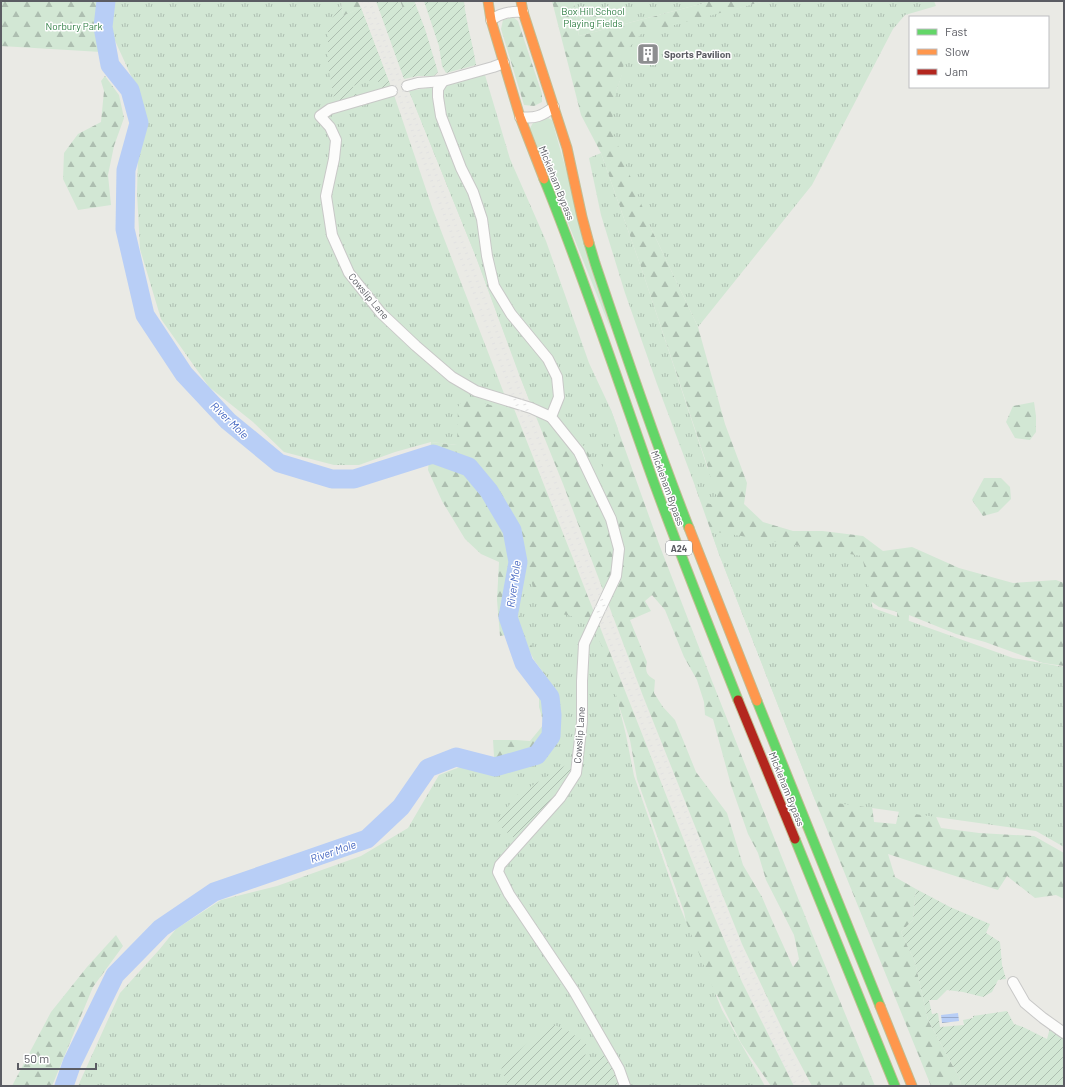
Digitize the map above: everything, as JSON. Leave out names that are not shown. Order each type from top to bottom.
[{"type":"highway","name":"Mickleham Bypass","points":[[488,1],[491,20],[520,116],[532,150],[566,233],[627,407],[699,601],[895,1086]]},
{"type":"highway","name":"Mickleham Bypass","points":[[521,1],[523,12],[567,148],[582,217],[595,263],[671,482],[912,1086]]},
{"type":"street","points":[[491,20],[506,12],[523,12]]},
{"type":"street","points":[[407,86],[418,83],[443,81],[504,63]]},
{"type":"street","points":[[443,81],[438,89],[441,116],[461,168],[473,192],[482,219],[487,256],[494,286],[511,314],[548,359],[557,377],[559,397],[551,417]]},
{"type":"street","name":"Cowslip Lane","points":[[392,91],[330,109],[320,116],[330,127],[336,140],[334,159],[326,196],[332,235],[349,273],[381,313],[452,377],[476,391],[531,408],[551,417],[579,452],[610,519],[619,549],[616,576],[584,644],[582,722],[576,774],[560,798],[500,865],[498,872],[510,894],[574,991],[619,1069],[625,1086]]},
{"type":"street","points":[[520,116],[529,118],[538,117],[554,107]]},
{"type":"street","points":[[1013,982],[1025,1003],[1064,1033]]},
{"type":"green space","name":"Norbury Park","points":[[1,1],[99,1],[101,52],[1,46]]},
{"type":"green space","points":[[114,1],[341,1],[343,16],[361,8],[394,95],[433,210],[510,409],[490,405],[465,396],[458,407],[457,445],[431,442],[395,452],[359,465],[334,465],[284,452],[253,422],[209,387],[161,319],[140,249],[137,193],[138,157],[145,127],[139,93],[111,32]]},
{"type":"green space","points":[[341,1],[358,1],[361,8],[343,16]]},
{"type":"green space","points":[[376,1],[400,1],[403,9],[411,9],[415,3],[425,29],[438,72],[434,76],[418,76],[404,79]]},
{"type":"green space","points":[[400,1],[416,1],[411,9],[403,9]]},
{"type":"green space","points":[[424,1],[464,1],[476,65],[446,73],[442,66],[439,46]]},
{"type":"green space","points":[[552,1],[574,1],[579,36],[712,1],[765,1],[736,9],[622,75],[616,92],[650,226],[698,327],[725,424],[747,483],[744,504],[763,522],[793,531],[823,531],[863,536],[883,551],[912,547],[959,568],[1013,583],[1056,580],[1064,583],[1064,666],[1043,663],[985,642],[956,634],[909,615],[908,635],[929,801],[941,828],[979,833],[1034,836],[1064,853],[1064,899],[1056,895],[1035,898],[1007,876],[998,890],[888,854],[895,877],[916,889],[913,920],[901,932],[915,962],[928,1020],[960,1079],[961,1086],[931,1086],[815,800],[719,554],[695,486],[708,468],[601,153],[581,115]],"holes":[[[853,589],[879,607],[897,612],[904,790],[896,824],[874,822]]]},
{"type":"green space","name":"Box Hill School Playing Fields","points":[[574,1],[712,1],[579,36]]},
{"type":"green space","points":[[765,1],[934,1],[936,6],[905,15],[893,29],[812,185],[698,327],[650,226],[611,128],[616,92],[622,74],[626,51],[641,34]]},
{"type":"green space","points":[[341,5],[343,16],[361,8],[391,87],[381,90],[377,78],[353,86],[357,98],[335,104],[328,65],[328,25]]},
{"type":"green space","points":[[513,17],[518,21],[542,94],[542,102],[534,106],[524,105],[501,29],[503,20]]},
{"type":"green space","points":[[485,75],[510,159],[546,241],[589,363],[611,410],[618,429],[599,475],[587,450],[559,416],[529,400],[476,257],[409,91]]},
{"type":"green space","points":[[105,76],[119,95],[124,118],[114,146],[108,175],[111,205],[78,210],[63,179],[64,153],[78,134],[101,122],[104,91],[101,81]]},
{"type":"green space","points":[[409,91],[611,410],[659,544],[712,681],[815,941],[875,1086],[812,1086],[787,1039],[742,944],[643,696],[563,484],[520,377],[476,257]],"holes":[[[652,595],[665,610],[684,657],[697,680],[704,702],[705,715],[713,719],[731,785],[748,834],[758,853],[766,880],[794,935],[799,959],[793,967],[762,897],[743,865],[727,813],[696,772],[675,720],[663,707],[654,693],[655,680],[647,672],[647,662],[630,620],[651,611],[645,601]]]},
{"type":"green space","points":[[548,118],[552,120],[611,330],[530,128],[533,123]]},
{"type":"green space","points":[[601,153],[643,273],[720,506],[701,502],[625,293],[601,215],[589,158]]},
{"type":"green space","points":[[448,387],[489,389],[509,396],[709,904],[742,982],[794,1086],[771,1086],[741,1043],[717,995],[699,988],[684,912],[637,779],[630,740],[609,675],[577,732],[539,782],[495,772],[493,740],[530,741],[544,724],[539,707],[539,694],[551,683],[534,660],[520,632],[500,636],[497,600],[499,562],[481,554],[465,539],[442,501],[428,470],[431,442],[457,445]]},
{"type":"green space","points":[[1034,402],[1036,432],[1030,440],[1015,438],[1006,422],[1013,406]]},
{"type":"green space","points":[[984,478],[1001,478],[1010,487],[1011,499],[998,512],[983,516],[972,500]]},
{"type":"green space","points":[[711,531],[862,556],[873,608],[1013,658],[1064,667],[1064,847],[1036,831],[815,800]]},
{"type":"green space","points":[[523,562],[543,610],[590,620],[607,658],[626,735],[634,776],[678,902],[722,1010],[765,1086],[78,1086],[120,993],[176,929],[221,900],[277,886],[361,856],[408,828],[439,775],[460,767],[506,772],[548,755],[561,741],[561,706],[537,659],[517,610]]},
{"type":"green space","points":[[571,762],[572,770],[566,779],[546,805],[517,838],[515,839],[497,824],[515,796]]},
{"type":"green space","points":[[916,889],[950,907],[990,924],[986,933],[1000,942],[1002,965],[1006,979],[998,980],[992,992],[983,997],[947,990],[937,1000],[929,1000],[932,1014],[938,1013],[940,1027],[964,1025],[963,1020],[973,1018],[973,1016],[1007,1011],[1014,1024],[1047,1039],[1050,1028],[1064,1037],[1064,1086],[961,1086],[960,1079],[928,1020],[915,962],[901,932],[913,920]]},
{"type":"green space","points":[[116,935],[123,946],[93,987],[52,1086],[12,1086],[51,1012],[87,967]]},
{"type":"green space","points":[[550,1023],[570,1032],[589,1046],[584,1058],[593,1061],[602,1049],[616,1072],[621,1086],[508,1086],[501,1067]]},
{"type":"water","points":[[958,1013],[959,1021],[942,1023],[941,1015]]},
{"type":"waterway","name":"River Mole","points":[[64,1086],[72,1063],[115,975],[161,928],[214,892],[367,839],[401,807],[428,768],[456,757],[495,767],[537,755],[551,736],[552,715],[550,697],[524,663],[508,617],[518,562],[512,530],[489,491],[469,467],[433,454],[354,479],[332,479],[279,463],[228,421],[184,374],[145,315],[125,229],[126,170],[139,123],[130,90],[110,65],[103,27],[106,1]]},
{"type":"railway","points":[[363,1],[530,439],[721,923],[788,1070],[797,1086]]},
{"type":"railway","points":[[369,1],[537,436],[728,920],[805,1086]]},
{"type":"traffic: fast","points":[[544,179],[587,291],[663,508],[738,700]]},
{"type":"traffic: fast","points":[[589,243],[640,396],[689,528]]},
{"type":"traffic: fast","points":[[757,701],[880,1006]]},
{"type":"traffic: fast","points":[[795,839],[895,1086]]},
{"type":"traffic: slow","points":[[488,1],[491,20],[520,117],[544,179]]},
{"type":"traffic: slow","points":[[521,1],[523,12],[567,148],[589,243]]},
{"type":"traffic: slow","points":[[689,528],[757,701]]},
{"type":"traffic: slow","points":[[880,1006],[912,1086]]},
{"type":"traffic: jam","points":[[738,700],[795,839]]},
{"type":"place","name":"Sports Pavilion","points":[[648,54]]}]
